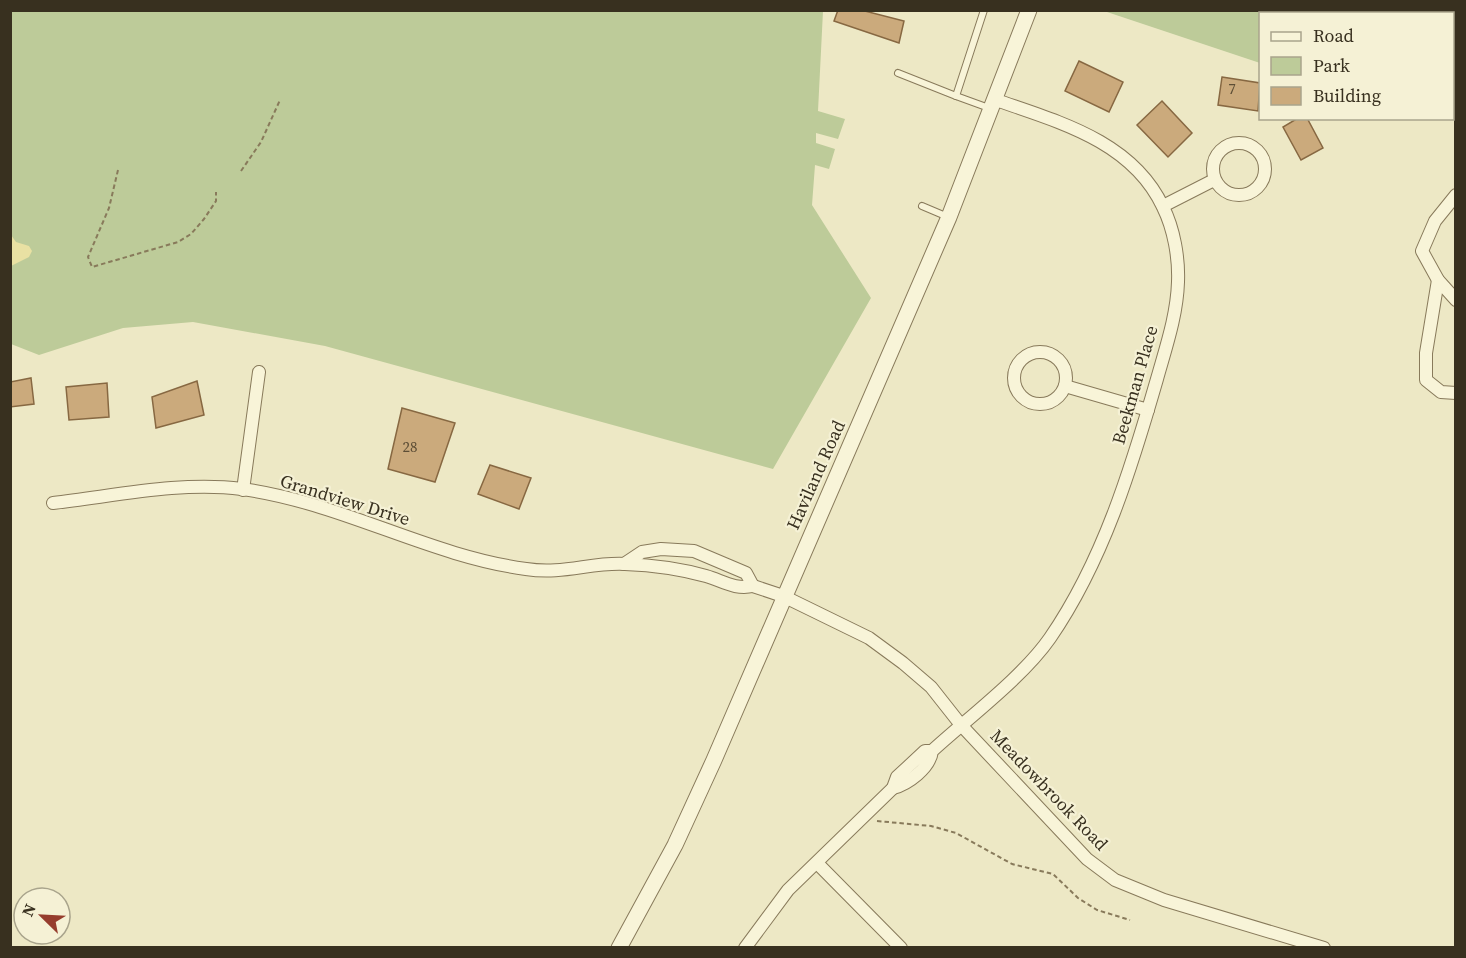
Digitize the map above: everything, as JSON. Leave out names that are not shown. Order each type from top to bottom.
[{"type":"street","name":"Haviland Road","points":[[619,948],[675,845],[949,218],[1029,10]]},
{"type":"street","name":"Beekman Place","points":[[745,948],[788,890],[818,864],[893,788],[905,785],[932,759],[932,752],[1005,686],[1049,640],[1087,575],[1130,467],[1148,410],[1173,321],[1178,289],[1177,257],[1163,206],[1134,168],[1107,144],[1077,130],[994,105]]},
{"type":"street","points":[[1249,144],[1258,150],[1263,159],[1266,169],[1264,179],[1250,194],[1239,196],[1229,194],[1214,180],[1212,170],[1214,160],[1228,145],[1249,144]]},
{"type":"street","points":[[1163,206],[1214,180]]},
{"type":"street","points":[[1455,195],[1435,222],[1422,251],[1438,280],[1455,300]]},
{"type":"street","points":[[1438,280],[1426,353],[1426,380],[1441,392],[1455,393]]},
{"type":"street","points":[[1048,352],[1064,366],[1065,386],[1052,402],[1031,403],[1016,390],[1014,369],[1028,354],[1048,352]]},
{"type":"street","points":[[243,490],[259,372]]},
{"type":"street","points":[[1065,386],[1148,410]]},
{"type":"street","name":"Grandview Drive","points":[[53,503],[195,487],[243,490],[305,504],[428,544],[526,569],[560,572],[624,564],[706,576],[740,589],[753,586],[746,573],[694,551],[661,549],[642,552],[624,564]]},
{"type":"street","name":"Meadowbrook Road","points":[[753,586],[783,596],[878,644],[931,687],[961,724],[1087,859],[1115,880],[1164,900],[1291,943],[1324,948]]},
{"type":"street","points":[[818,864],[902,948]]},
{"type":"lane","points":[[956,96],[984,10]]},
{"type":"lane","points":[[898,73],[956,96],[994,105]]},
{"type":"lane","points":[[922,206],[949,218]]},
{"type":"path","points":[[241,171],[261,142],[280,100]]},
{"type":"path","points":[[118,170],[109,208],[88,257],[92,267],[178,242],[191,234],[204,219],[216,201],[216,192]]},
{"type":"path","points":[[877,821],[932,826],[956,833],[1012,864],[1053,874],[1077,898],[1097,910],[1130,920]]},
{"type":"green space","points":[[10,11],[823,11],[818,111],[845,119],[838,139],[816,133],[816,143],[835,149],[829,169],[815,165],[812,205],[871,298],[773,469],[325,346],[193,322],[123,328],[39,355],[11,344]]},
{"type":"green space","points":[[1104,11],[1455,11],[1455,96],[1454,12],[1259,12],[1259,63]]},
{"type":"sand","points":[[11,235],[16,242],[29,246],[32,251],[29,257],[11,266]]},
{"type":"building","points":[[838,10],[861,10],[904,21],[899,43],[834,21]]},
{"type":"building","points":[[1079,61],[1123,82],[1109,112],[1065,91]]},
{"type":"building","points":[[1222,77],[1259,83],[1258,111],[1218,105]]},
{"type":"building","points":[[1162,101],[1192,133],[1168,157],[1137,125]]},
{"type":"building","points":[[1295,120],[1308,120],[1323,148],[1301,160],[1283,127]]},
{"type":"building","points":[[31,378],[34,404],[10,407],[10,382]]},
{"type":"building","points":[[197,381],[204,415],[156,428],[152,397]]},
{"type":"building","points":[[107,383],[109,417],[69,420],[66,387]]},
{"type":"building","points":[[402,408],[455,423],[435,482],[388,469]]},
{"type":"building","points":[[490,465],[531,478],[519,509],[478,494]]}]
